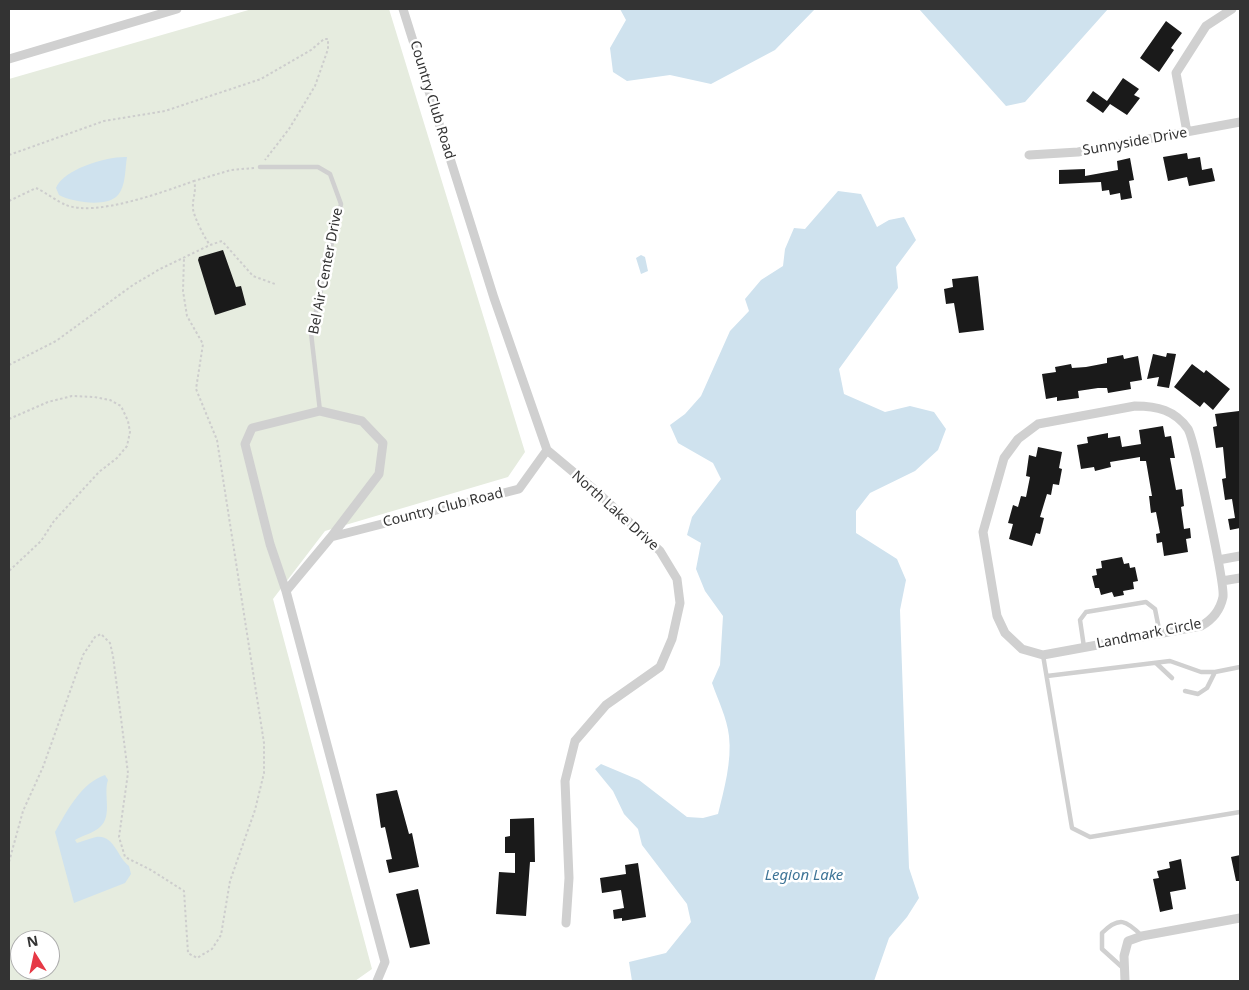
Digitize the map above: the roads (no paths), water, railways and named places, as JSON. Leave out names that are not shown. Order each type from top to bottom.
[{"type":"street","points":[[9,59],[177,9]]},
{"type":"street","name":"Country Club Road","points":[[332,537],[519,489],[547,450],[494,298],[403,9]]},
{"type":"street","points":[[1186,132],[1176,73],[1206,26],[1232,9]]},
{"type":"street","name":"Sunnyside Drive","points":[[1029,155],[1078,152],[1240,122]]},
{"type":"street","name":"Landmark Circle","points":[[1135,406],[1154,406],[1174,414],[1189,431],[1222,581],[1223,596],[1220,607],[1212,620],[1201,626],[1043,654],[1022,649],[1006,633],[997,616],[983,532],[1004,458],[1018,439],[1038,424],[1135,406]]},
{"type":"street","points":[[286,591],[332,537],[379,474],[383,443],[362,421],[320,411],[252,428],[245,444],[270,544],[286,591],[385,962],[377,981]]},
{"type":"street","name":"North Lake Drive","points":[[547,450],[596,491],[660,551],[677,579],[680,603],[672,638],[660,667],[606,705],[575,741],[565,781],[569,878],[566,923]]},
{"type":"street","points":[[1218,560],[1240,556]]},
{"type":"street","points":[[1222,581],[1240,578]]},
{"type":"street","points":[[1125,981],[1123,968],[1128,940],[1240,918]]},
{"type":"lane","name":"Bel Air Center Drive","points":[[260,167],[318,166],[330,174],[341,204],[311,333],[320,411]]},
{"type":"lane","points":[[1084,647],[1080,620],[1086,612],[1146,602],[1152,604],[1155,609],[1160,634]]},
{"type":"lane","points":[[1043,654],[1072,828],[1090,837],[1240,812]]},
{"type":"lane","points":[[1047,676],[1170,661],[1200,672],[1240,668]]},
{"type":"lane","points":[[1156,663],[1172,678]]},
{"type":"lane","points":[[1184,691],[1198,694],[1207,688],[1215,672]]},
{"type":"lane","points":[[1123,968],[1102,949],[1102,933],[1111,923],[1119,921],[1130,923],[1142,936]]},
{"type":"water","points":[[620,9],[815,9],[775,50],[711,84],[670,75],[627,81],[613,72],[610,48],[626,20]]},
{"type":"water","points":[[919,9],[1108,9],[1025,102],[1006,106]]},
{"type":"water","points":[[127,157],[125,177],[121,191],[113,199],[98,203],[80,202],[59,195],[56,188],[67,175],[98,161]]},
{"type":"water","name":"Legion Lake","points":[[838,191],[861,194],[877,227],[889,220],[904,217],[916,240],[896,267],[898,288],[839,369],[844,394],[885,412],[910,406],[934,412],[946,429],[938,450],[915,471],[870,493],[856,511],[856,533],[897,559],[906,580],[900,610],[909,868],[919,898],[907,917],[889,938],[874,981],[632,981],[629,962],[666,953],[691,922],[687,904],[642,845],[638,829],[624,814],[613,791],[595,769],[601,764],[639,780],[687,817],[703,818],[718,814],[727,775],[730,746],[722,709],[712,683],[720,665],[723,616],[705,591],[696,569],[701,543],[687,535],[692,517],[721,479],[713,463],[678,443],[670,425],[685,414],[701,396],[730,331],[749,311],[745,299],[761,280],[783,266],[785,249],[794,228],[805,229]]},
{"type":"water","points":[[641,255],[645,257],[648,271],[641,274],[636,258]]},
{"type":"water","points":[[105,775],[108,780],[106,792],[107,811],[104,822],[95,831],[75,840],[77,843],[96,837],[107,839],[129,866],[131,874],[125,883],[74,903],[55,832],[82,791],[96,779]]}]
